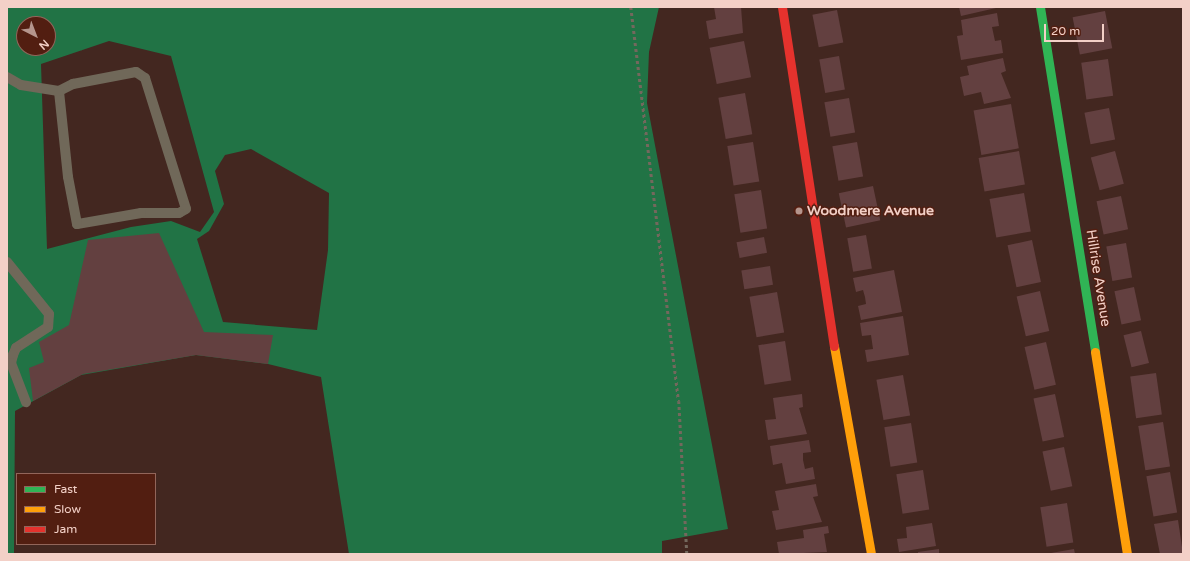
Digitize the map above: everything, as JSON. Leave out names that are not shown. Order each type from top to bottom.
[{"type":"street","points":[[782,7],[825,293],[871,554]]},
{"type":"street","name":"Hillrise Avenue","points":[[1040,7],[1128,554]]},
{"type":"lane","points":[[8,80],[21,85],[59,92],[73,84],[136,72],[142,75],[185,212],[141,213],[77,224],[68,177],[59,92]]},
{"type":"lane","points":[[8,266],[43,303],[50,321],[48,328],[16,348],[11,363],[11,376],[26,402]]},
{"type":"path","points":[[631,7],[679,401],[687,554]]},
{"type":"green space","points":[[7,7],[659,7],[649,52],[647,103],[728,529],[662,541],[662,554],[349,554],[321,377],[268,364],[196,355],[81,375],[15,411],[14,554],[7,554]],"holes":[[[109,41],[171,56],[214,212],[200,232],[171,221],[131,227],[47,249],[41,64]],[[251,149],[329,193],[328,250],[317,330],[223,322],[197,239],[209,231],[224,204],[215,171],[225,155]]]},
{"type":"building","points":[[714,7],[741,7],[743,33],[709,39],[706,21],[716,19]]},
{"type":"building","points":[[959,7],[996,7],[996,8],[961,16]]},
{"type":"building","points":[[837,10],[843,42],[819,47],[812,15]]},
{"type":"building","points":[[1105,11],[1112,48],[1080,55],[1073,17]]},
{"type":"building","points":[[997,13],[999,26],[992,27],[995,41],[1001,40],[1003,53],[961,60],[957,36],[963,35],[961,20]]},
{"type":"building","points":[[744,41],[751,77],[717,84],[710,48]]},
{"type":"building","points":[[839,56],[845,89],[825,93],[819,59]]},
{"type":"building","points":[[1003,58],[1006,71],[1001,73],[1011,98],[984,104],[981,92],[964,96],[960,77],[969,75],[967,66]]},
{"type":"building","points":[[1108,59],[1113,96],[1086,99],[1081,63]]},
{"type":"building","points":[[745,93],[752,134],[726,139],[718,98]]},
{"type":"building","points":[[849,98],[855,132],[830,137],[824,102]]},
{"type":"building","points":[[1011,104],[1019,148],[981,155],[974,111]]},
{"type":"building","points":[[1109,108],[1115,139],[1091,144],[1084,113]]},
{"type":"building","points":[[753,142],[759,182],[734,186],[727,146]]},
{"type":"building","points":[[857,142],[863,176],[838,181],[832,146]]},
{"type":"building","points":[[1019,151],[1025,184],[985,192],[979,158]]},
{"type":"building","points":[[1115,151],[1124,184],[1100,190],[1091,157]]},
{"type":"building","points":[[873,186],[880,220],[846,228],[839,193]]},
{"type":"building","points":[[761,190],[767,229],[740,233],[734,194]]},
{"type":"building","points":[[1024,193],[1031,231],[996,237],[990,199]]},
{"type":"building","points":[[1121,196],[1128,229],[1104,234],[1097,201]]},
{"type":"building","points":[[159,233],[204,332],[273,335],[268,364],[196,355],[83,374],[33,401],[29,368],[44,362],[39,342],[69,325],[88,240]]},
{"type":"building","points":[[866,235],[872,268],[853,272],[847,238]]},
{"type":"building","points":[[764,237],[767,253],[740,258],[737,242]]},
{"type":"building","points":[[1032,240],[1041,282],[1016,287],[1008,245]]},
{"type":"building","points":[[1126,243],[1132,277],[1112,281],[1106,246]]},
{"type":"building","points":[[770,266],[773,285],[744,289],[741,271]]},
{"type":"building","points":[[894,270],[902,312],[861,320],[858,306],[866,304],[865,297],[863,290],[856,292],[853,278]]},
{"type":"building","points":[[1134,287],[1141,320],[1122,324],[1114,291]]},
{"type":"building","points":[[1040,291],[1049,331],[1026,336],[1017,296]]},
{"type":"building","points":[[777,292],[784,332],[757,337],[749,297]]},
{"type":"building","points":[[903,316],[909,355],[867,362],[865,350],[873,349],[871,335],[862,336],[860,323]]},
{"type":"building","points":[[1141,331],[1149,363],[1132,367],[1124,335]]},
{"type":"building","points":[[785,341],[791,381],[765,385],[758,345]]},
{"type":"building","points":[[1046,342],[1056,385],[1034,390],[1025,347]]},
{"type":"building","points":[[1156,373],[1162,415],[1136,418],[1130,377]]},
{"type":"building","points":[[903,375],[910,415],[884,420],[876,380]]},
{"type":"building","points":[[802,394],[803,407],[799,408],[807,434],[768,440],[765,420],[776,419],[773,398]]},
{"type":"building","points":[[1055,394],[1064,437],[1043,442],[1033,399]]},
{"type":"building","points":[[1163,422],[1170,466],[1145,470],[1138,426]]},
{"type":"building","points":[[911,423],[917,463],[891,467],[884,427]]},
{"type":"building","points":[[809,440],[811,452],[803,453],[803,460],[805,469],[813,467],[815,479],[786,484],[782,463],[773,465],[770,446]]},
{"type":"building","points":[[1064,447],[1072,486],[1051,491],[1042,452]]},
{"type":"building","points":[[923,470],[929,510],[903,514],[896,474]]},
{"type":"building","points":[[1170,472],[1177,512],[1153,517],[1146,476]]},
{"type":"building","points":[[816,484],[818,496],[813,497],[822,522],[776,530],[772,511],[779,510],[775,491]]},
{"type":"building","points":[[1067,503],[1073,543],[1047,547],[1040,507]]},
{"type":"building","points":[[1178,520],[1183,554],[1160,554],[1154,524]]},
{"type":"building","points":[[932,523],[936,546],[899,552],[897,539],[907,538],[906,527]]},
{"type":"building","points":[[828,526],[829,533],[824,534],[827,552],[779,554],[777,542],[804,538],[803,530]]},
{"type":"building","points":[[939,549],[939,554],[918,554],[918,552]]},
{"type":"building","points":[[1074,549],[1075,554],[1051,554],[1051,553]]},
{"type":"traffic: fast","points":[[1040,7],[1095,352]]},
{"type":"traffic: slow","points":[[834,346],[871,554]]},
{"type":"traffic: slow","points":[[1095,352],[1127,554]]},
{"type":"traffic: jam","points":[[782,7],[834,346]]},
{"type":"place","name":"Woodmere Avenue","points":[[799,211]]}]
